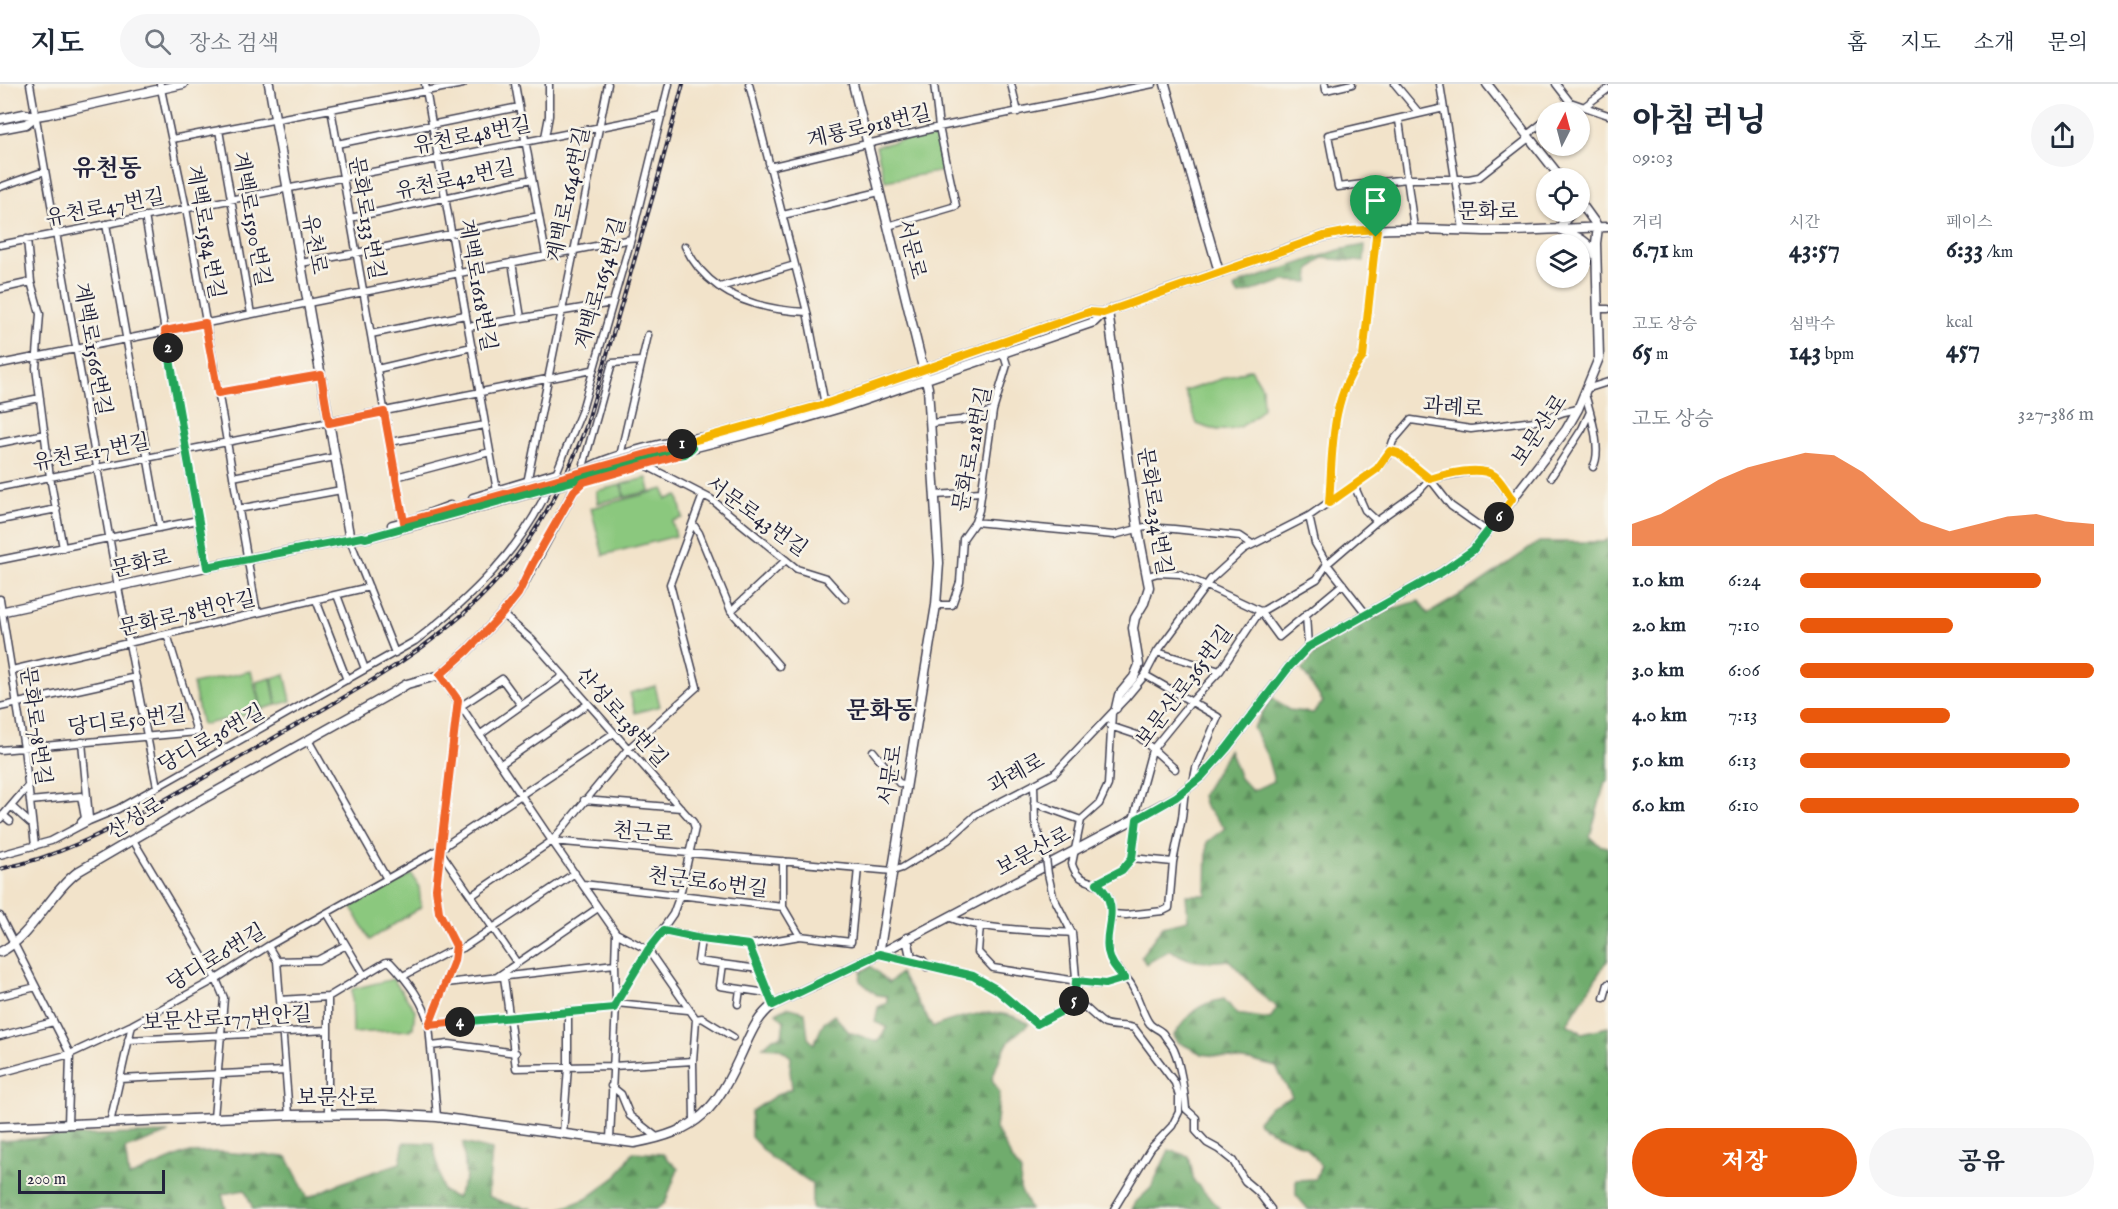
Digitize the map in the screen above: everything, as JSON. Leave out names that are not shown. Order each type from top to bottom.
[{"type":"main road","points":[[0,119],[24,114],[36,116],[161,86],[183,84]]},
{"type":"main road","name":"유천로","points":[[269,84],[350,540]]},
{"type":"main road","name":"서문로","points":[[853,84],[925,374],[931,423],[939,563],[936,605],[893,871],[894,889],[879,954]]},
{"type":"main road","points":[[1165,84],[1219,272]]},
{"type":"main road","points":[[1487,84],[1553,168]]},
{"type":"main road","points":[[0,129],[26,124],[36,116]]},
{"type":"main road","points":[[1590,213],[1603,227]]},
{"type":"main road","points":[[1564,222],[1558,229],[1585,240],[1592,247],[1597,258]]},
{"type":"main road","name":"문화로","points":[[674,449],[692,448],[821,414],[1089,312],[1106,312],[1324,236],[1377,229],[1484,231],[1603,227]]},
{"type":"main road","name":"보문산로","points":[[2,1128],[328,1114],[437,1117],[634,1143],[680,1130],[702,1116],[721,1095],[754,1025],[773,1005],[879,954],[1176,797],[1201,777],[1227,748],[1289,667],[1308,647],[1442,572],[1473,550],[1566,430],[1578,409],[1599,358],[1597,258],[1603,227]]},
{"type":"main road","name":"문화로","points":[[1,612],[207,567],[366,538],[421,520],[674,449],[702,438],[1003,352],[1094,322],[1106,312]]},
{"type":"main road","name":"문화로234번길","points":[[1106,312],[1138,530],[1149,586],[1133,627],[1138,665],[1134,677],[1119,696],[1114,710]]},
{"type":"main road","points":[[585,470],[620,456],[686,439],[702,438]]},
{"type":"main road","points":[[574,491],[591,479],[685,454],[692,448]]},
{"type":"main road","name":"산성로","points":[[0,952],[15,943],[68,879],[407,684],[440,675],[467,651],[518,594],[585,470]]},
{"type":"main road","points":[[421,520],[436,510],[556,472]]},
{"type":"main road","points":[[421,520],[452,518],[550,487]]},
{"type":"main road","name":"문화로","points":[[362,537],[364,533],[404,522],[421,520]]},
{"type":"main road","points":[[907,938],[911,957],[922,961],[927,966]]},
{"type":"street","name":"계백로1566번길","points":[[30,84],[118,588],[157,787]]},
{"type":"street","name":"계백로1618번길","points":[[425,84],[497,491]]},
{"type":"street","points":[[172,139],[463,84]]},
{"type":"street","points":[[515,84],[546,255]]},
{"type":"street","points":[[545,137],[549,116],[549,84]]},
{"type":"street","name":"계백로1646번길","points":[[527,483],[546,380],[608,84]]},
{"type":"street","name":"계백로1654번길","points":[[550,487],[582,410],[631,239],[669,84]]},
{"type":"street","points":[[749,84],[807,312],[825,404],[821,414]]},
{"type":"street","points":[[888,226],[957,206],[939,127],[934,84]]},
{"type":"street","points":[[1011,84],[1018,112]]},
{"type":"street","name":"계룡로918번길","points":[[769,167],[939,127],[1153,84]]},
{"type":"street","points":[[1325,84],[1326,90],[1352,84]]},
{"type":"street","points":[[1395,84],[1419,113]]},
{"type":"street","points":[[1440,84],[1463,230]]},
{"type":"street","points":[[1556,84],[1570,102]]},
{"type":"street","name":"계백로1584번길","points":[[161,86],[186,208],[257,613]]},
{"type":"street","points":[[1590,102],[1608,89]]},
{"type":"street","points":[[337,144],[519,107]]},
{"type":"street","points":[[1444,108],[1328,135],[1338,187],[1407,179],[1479,177],[1536,129]]},
{"type":"street","points":[[1590,108],[1608,115]]},
{"type":"street","name":"문화로133번길","points":[[331,109],[404,522]]},
{"type":"street","name":"유천로48번길","points":[[287,188],[663,115]]},
{"type":"street","points":[[1399,120],[1414,228]]},
{"type":"street","name":"계백로1590번길","points":[[219,130],[251,314]]},
{"type":"street","points":[[0,188],[45,171]]},
{"type":"street","name":"유천로42번길","points":[[350,218],[532,179]]},
{"type":"street","name":"유천로47번길","points":[[0,245],[287,188]]},
{"type":"street","points":[[783,215],[879,192]]},
{"type":"street","points":[[145,216],[207,567]]},
{"type":"street","points":[[301,263],[356,254],[539,216]]},
{"type":"street","points":[[106,224],[160,528]]},
{"type":"street","points":[[1329,503],[1336,414],[1348,381],[1363,357],[1377,229]]},
{"type":"street","points":[[27,239],[32,282],[40,314],[36,368],[50,477],[63,548]]},
{"type":"street","points":[[0,364],[631,239]]},
{"type":"street","points":[[685,246],[703,273],[738,298],[781,311],[807,312]]},
{"type":"street","points":[[512,262],[521,318]]},
{"type":"street","points":[[720,287],[795,265]]},
{"type":"street","points":[[0,289],[32,282]]},
{"type":"street","points":[[468,327],[612,303]]},
{"type":"street","points":[[1598,309],[1608,309]]},
{"type":"street","points":[[370,334],[465,315]]},
{"type":"street","points":[[620,456],[648,335]]},
{"type":"street","points":[[377,369],[472,346]]},
{"type":"street","name":"문화로218번길","points":[[936,605],[952,605],[960,582],[963,539],[975,522],[993,411],[1007,365],[1003,352]]},
{"type":"street","points":[[591,479],[585,470],[586,456],[612,363],[642,361]]},
{"type":"street","name":"유천로17번길","points":[[0,487],[592,370]]},
{"type":"street","points":[[218,393],[321,375]]},
{"type":"street","points":[[1593,467],[1596,458],[1594,428],[1585,391],[1608,382]]},
{"type":"street","points":[[0,406],[40,398]]},
{"type":"street","name":"과례로","points":[[893,871],[902,868],[948,840],[976,814],[1053,774],[1145,675],[1157,652],[1211,579],[1252,544],[1309,516],[1377,469],[1390,451],[1393,441],[1411,420],[1471,429],[1542,420],[1578,409]]},
{"type":"street","points":[[931,423],[961,420],[993,411]]},
{"type":"street","points":[[1551,477],[1582,429],[1590,412]]},
{"type":"street","points":[[390,442],[485,425]]},
{"type":"street","points":[[0,442],[45,434]]},
{"type":"street","points":[[1390,451],[1398,453],[1430,479],[1451,507],[1488,532]]},
{"type":"street","points":[[396,477],[490,452]]},
{"type":"street","points":[[233,477],[335,457]]},
{"type":"street","name":"서문로43번길","points":[[645,465],[711,500],[797,569],[826,578],[845,599]]},
{"type":"street","points":[[1430,479],[1471,471],[1484,471],[1495,476],[1512,499]]},
{"type":"street","name":"보문산로365번길","points":[[1135,820],[1152,750],[1191,702],[1221,671],[1260,611],[1317,579],[1327,564],[1377,520],[1418,492],[1430,479]]},
{"type":"street","points":[[1354,485],[1365,510],[1377,520]]},
{"type":"street","name":"당디로36번길","points":[[0,855],[51,841],[118,809],[415,641],[444,620],[491,573],[515,545],[540,508],[550,487]]},
{"type":"street","points":[[238,509],[341,490]]},
{"type":"street","points":[[935,495],[981,492]]},
{"type":"street","points":[[471,896],[552,841],[628,749],[697,687],[670,584],[703,495]]},
{"type":"street","points":[[0,520],[57,509]]},
{"type":"street","points":[[1309,516],[1315,543],[1327,564],[1367,615]]},
{"type":"street","points":[[0,560],[198,520]]},
{"type":"street","points":[[975,522],[1114,535],[1145,527],[1240,536],[1252,544]]},
{"type":"street","points":[[693,524],[699,533],[731,611],[779,666]]},
{"type":"street","points":[[350,540],[395,652]]},
{"type":"street","points":[[731,611],[786,560]]},
{"type":"street","points":[[1148,576],[1158,573],[1180,574],[1207,586],[1260,611],[1279,637],[1343,584]]},
{"type":"street","name":"문화로78번안길","points":[[12,670],[369,587]]},
{"type":"street","points":[[337,595],[365,669]]},
{"type":"street","name":"문화로78번길","points":[[0,599],[24,748],[35,846]]},
{"type":"street","points":[[316,600],[347,680]]},
{"type":"street","name":"산성로138번길","points":[[502,614],[532,640],[693,822],[694,828],[680,895],[673,914],[615,1005]]},
{"type":"street","points":[[1306,614],[1308,647]]},
{"type":"street","name":"당디로50번길","points":[[0,750],[197,732],[167,634]]},
{"type":"street","points":[[1157,652],[1221,671]]},
{"type":"street","points":[[440,675],[616,933],[648,950],[696,1019],[693,1061],[694,1122]]},
{"type":"street","points":[[480,734],[563,675]]},
{"type":"street","points":[[1145,675],[1218,717],[1196,768],[1193,783]]},
{"type":"street","points":[[0,707],[136,677]]},
{"type":"street","points":[[460,703],[502,679],[521,705]]},
{"type":"street","points":[[429,1025],[456,950],[437,903],[436,889],[460,703]]},
{"type":"street","points":[[501,764],[588,704]]},
{"type":"street","points":[[1114,710],[1110,726],[1110,768],[1104,796],[1100,804],[1081,820],[1072,864],[1076,875],[1081,879],[1097,883],[1109,897],[1112,914],[1106,947],[1114,967],[1131,984],[1149,1023],[1163,1032],[1174,1050],[1185,1090],[1186,1109],[1196,1118],[1196,1131],[1233,1161],[1245,1181],[1258,1192],[1271,1209]]},
{"type":"street","points":[[1110,726],[1137,735],[1175,769]]},
{"type":"street","name":"당디로6번길","points":[[0,1073],[70,1054],[132,1025],[216,979],[268,946],[440,850],[614,733]]},
{"type":"street","points":[[308,740],[387,879]]},
{"type":"street","points":[[82,742],[89,821]]},
{"type":"street","points":[[873,751],[899,783],[907,785]]},
{"type":"street","points":[[879,954],[973,976],[996,989],[1037,1024],[1070,1007],[1075,1000],[1076,981],[1072,933],[1053,896],[1046,858],[1035,822],[1034,784]]},
{"type":"street","points":[[10,821],[2,817],[28,786]]},
{"type":"street","points":[[1112,914],[1126,915],[1167,910],[1185,789]]},
{"type":"street","points":[[30,801],[81,796],[85,818],[81,823]]},
{"type":"street","points":[[584,800],[681,808]]},
{"type":"street","points":[[1034,803],[1081,820]]},
{"type":"street","points":[[11,806],[30,821],[30,830]]},
{"type":"street","points":[[1097,883],[1122,870],[1132,858],[1135,820]]},
{"type":"street","points":[[133,840],[216,979],[224,998],[214,1118]]},
{"type":"street","name":"천근로","points":[[552,841],[893,871]]},
{"type":"street","points":[[440,850],[517,963]]},
{"type":"street","points":[[1132,858],[1173,862]]},
{"type":"street","name":"천근로60번길","points":[[583,884],[783,907],[783,861]]},
{"type":"street","points":[[663,931],[749,945],[800,936],[851,942],[858,868]]},
{"type":"street","points":[[403,976],[446,952],[463,948],[575,873]]},
{"type":"street","points":[[783,907],[800,936]]},
{"type":"street","points":[[495,978],[598,908]]},
{"type":"street","points":[[327,913],[364,975]]},
{"type":"street","points":[[0,916],[70,1054],[68,1125]]},
{"type":"street","points":[[947,917],[980,925],[1072,933]]},
{"type":"street","points":[[980,925],[978,952],[993,968],[1105,984],[1125,978]]},
{"type":"street","points":[[610,1140],[616,933]]},
{"type":"street","points":[[701,939],[698,961],[759,969]]},
{"type":"street","points":[[278,961],[318,960],[346,945]]},
{"type":"street","points":[[749,945],[773,1005]]},
{"type":"street","points":[[268,946],[278,961],[289,1115]]},
{"type":"street","points":[[280,1000],[328,997],[386,962],[390,962],[403,976],[426,1011],[437,1117]]},
{"type":"street","points":[[446,983],[615,964]]},
{"type":"street","points":[[723,964],[720,986],[767,993]]},
{"type":"street","points":[[504,977],[516,1053],[516,1068],[613,1066],[693,1061]]},
{"type":"street","points":[[1604,998],[1608,984]]},
{"type":"street","points":[[0,996],[36,987]]},
{"type":"street","points":[[738,1005],[740,989]]},
{"type":"street","points":[[328,997],[328,1114]]},
{"type":"street","points":[[1075,1000],[1086,1005],[1099,1020],[1106,1024],[1134,1028],[1175,1083],[1179,1096],[1179,1112],[1172,1126],[1151,1148],[1114,1209]]},
{"type":"street","points":[[429,1025],[615,1005],[688,1010]]},
{"type":"street","points":[[563,1134],[568,1067],[568,1011]]},
{"type":"street","points":[[696,1019],[702,1018],[733,1037]]},
{"type":"street","points":[[0,1036],[54,1022]]},
{"type":"street","points":[[110,1123],[132,1025]]},
{"type":"street","name":"보문산로177번안길","points":[[128,1040],[328,1030]]},
{"type":"street","points":[[431,1046],[449,1044],[516,1053]]},
{"type":"street","points":[[120,1079],[285,1071]]},
{"type":"street","points":[[611,1086],[621,1094],[630,1116],[658,1138]]},
{"type":"green space","points":[[936,132],[944,171],[885,181],[876,146]]},
{"type":"green space","points":[[1365,245],[1364,262],[1322,258],[1310,270],[1309,282],[1284,281],[1239,295],[1234,288],[1241,283],[1339,250]]},
{"type":"green space","points":[[1251,369],[1262,387],[1263,408],[1256,416],[1233,429],[1217,430],[1197,424],[1185,391]]},
{"type":"green space","points":[[647,478],[650,491],[625,497],[622,484]]},
{"type":"green space","points":[[621,485],[624,497],[598,503],[596,491]]},
{"type":"green space","points":[[664,489],[666,499],[678,496],[683,518],[672,521],[676,536],[603,555],[591,508]]},
{"type":"green space","points":[[1608,539],[1608,781],[1605,782],[1590,836],[1599,845],[1608,847],[1608,959],[1567,1024],[1582,1033],[1608,1027],[1608,1209],[1308,1209],[1296,1195],[1296,1180],[1315,1179],[1321,1166],[1306,1147],[1274,1133],[1257,1122],[1271,1106],[1292,1097],[1276,1067],[1202,1054],[1176,1041],[1174,1035],[1195,1010],[1215,1001],[1224,999],[1237,1014],[1270,1019],[1277,1008],[1229,960],[1198,961],[1185,958],[1170,950],[1146,964],[1141,956],[1163,926],[1188,920],[1186,895],[1206,895],[1207,842],[1225,828],[1205,807],[1202,795],[1229,750],[1240,778],[1252,791],[1274,781],[1267,756],[1253,728],[1272,697],[1289,710],[1313,713],[1323,702],[1302,670],[1315,654],[1340,636],[1379,614],[1406,604],[1419,601],[1428,614],[1472,588],[1539,542],[1603,542]]},
{"type":"green space","points":[[251,671],[261,711],[202,725],[193,684]]},
{"type":"green space","points":[[285,674],[291,701],[277,705],[272,678]]},
{"type":"green space","points":[[271,678],[276,705],[262,709],[256,682]]},
{"type":"green space","points":[[655,686],[660,706],[635,713],[630,693]]},
{"type":"green space","points":[[412,874],[419,887],[421,907],[370,940],[351,906]]},
{"type":"green space","points":[[871,966],[889,983],[900,973],[933,1027],[969,1016],[994,1013],[1006,1014],[1029,1024],[1009,1042],[998,1061],[992,1079],[1000,1093],[996,1129],[1021,1172],[1020,1189],[1030,1209],[812,1209],[812,1183],[771,1158],[751,1137],[751,1112],[792,1088],[791,1057],[779,1048],[763,1047],[773,1038],[782,1036],[784,1021],[776,1013],[787,1007],[805,1012],[808,1038],[814,1044],[824,1022],[834,1015],[849,1032],[878,1042],[887,1027],[875,1022],[878,1007],[887,1003],[887,996],[877,995],[860,981],[861,972]]},
{"type":"green space","points":[[393,979],[415,1010],[413,1028],[353,1033],[352,989]]},
{"type":"green space","points":[[169,1133],[125,1149],[129,1177],[186,1153],[220,1152],[287,1157],[308,1198],[338,1184],[400,1163],[404,1142],[433,1143],[443,1191],[456,1198],[466,1178],[463,1143],[492,1150],[488,1196],[505,1203],[534,1209],[253,1209],[245,1190],[222,1194],[226,1209],[0,1209],[0,1141]]},
{"type":"green space","points":[[1169,1150],[1189,1156],[1194,1181],[1220,1209],[1132,1209],[1151,1188]]},
{"type":"green space","points":[[633,1152],[663,1154],[678,1169],[665,1203],[656,1209],[560,1209],[586,1199],[617,1176]]},
{"type":"railway","points":[[0,869],[42,858],[102,833],[248,753],[408,657],[457,620],[497,580],[542,519],[577,451],[655,189],[683,84]]},
{"type":"district","name":"유천동","points":[[107,168]]},
{"type":"district","name":"문화동","points":[[881,710]]},
{"type":"route","points":[[1377,229],[1376,237],[1363,357],[1348,381],[1336,414],[1329,503],[1377,469],[1389,456],[1390,451],[1398,453],[1430,479],[1441,475],[1484,471],[1495,476],[1512,499],[1473,550],[1442,572],[1308,647],[1298,656],[1227,748],[1201,777],[1176,797],[1137,819],[1132,858],[1122,870],[1097,883],[1109,897],[1112,906],[1106,947],[1114,967],[1125,978],[1105,984],[1076,981],[1075,1000],[1070,1007],[1037,1024],[996,989],[973,976],[879,954],[773,1005],[749,945],[663,931],[648,950],[614,1008],[429,1025],[440,1000],[456,950],[439,912],[436,889],[458,700],[440,675],[467,651],[518,594],[574,491],[591,479],[685,454],[692,448],[366,538],[207,567],[165,331],[205,323],[218,393],[321,375],[329,423],[384,412],[404,522],[825,404],[1089,312],[1103,313],[1324,236],[1377,229]]}]
